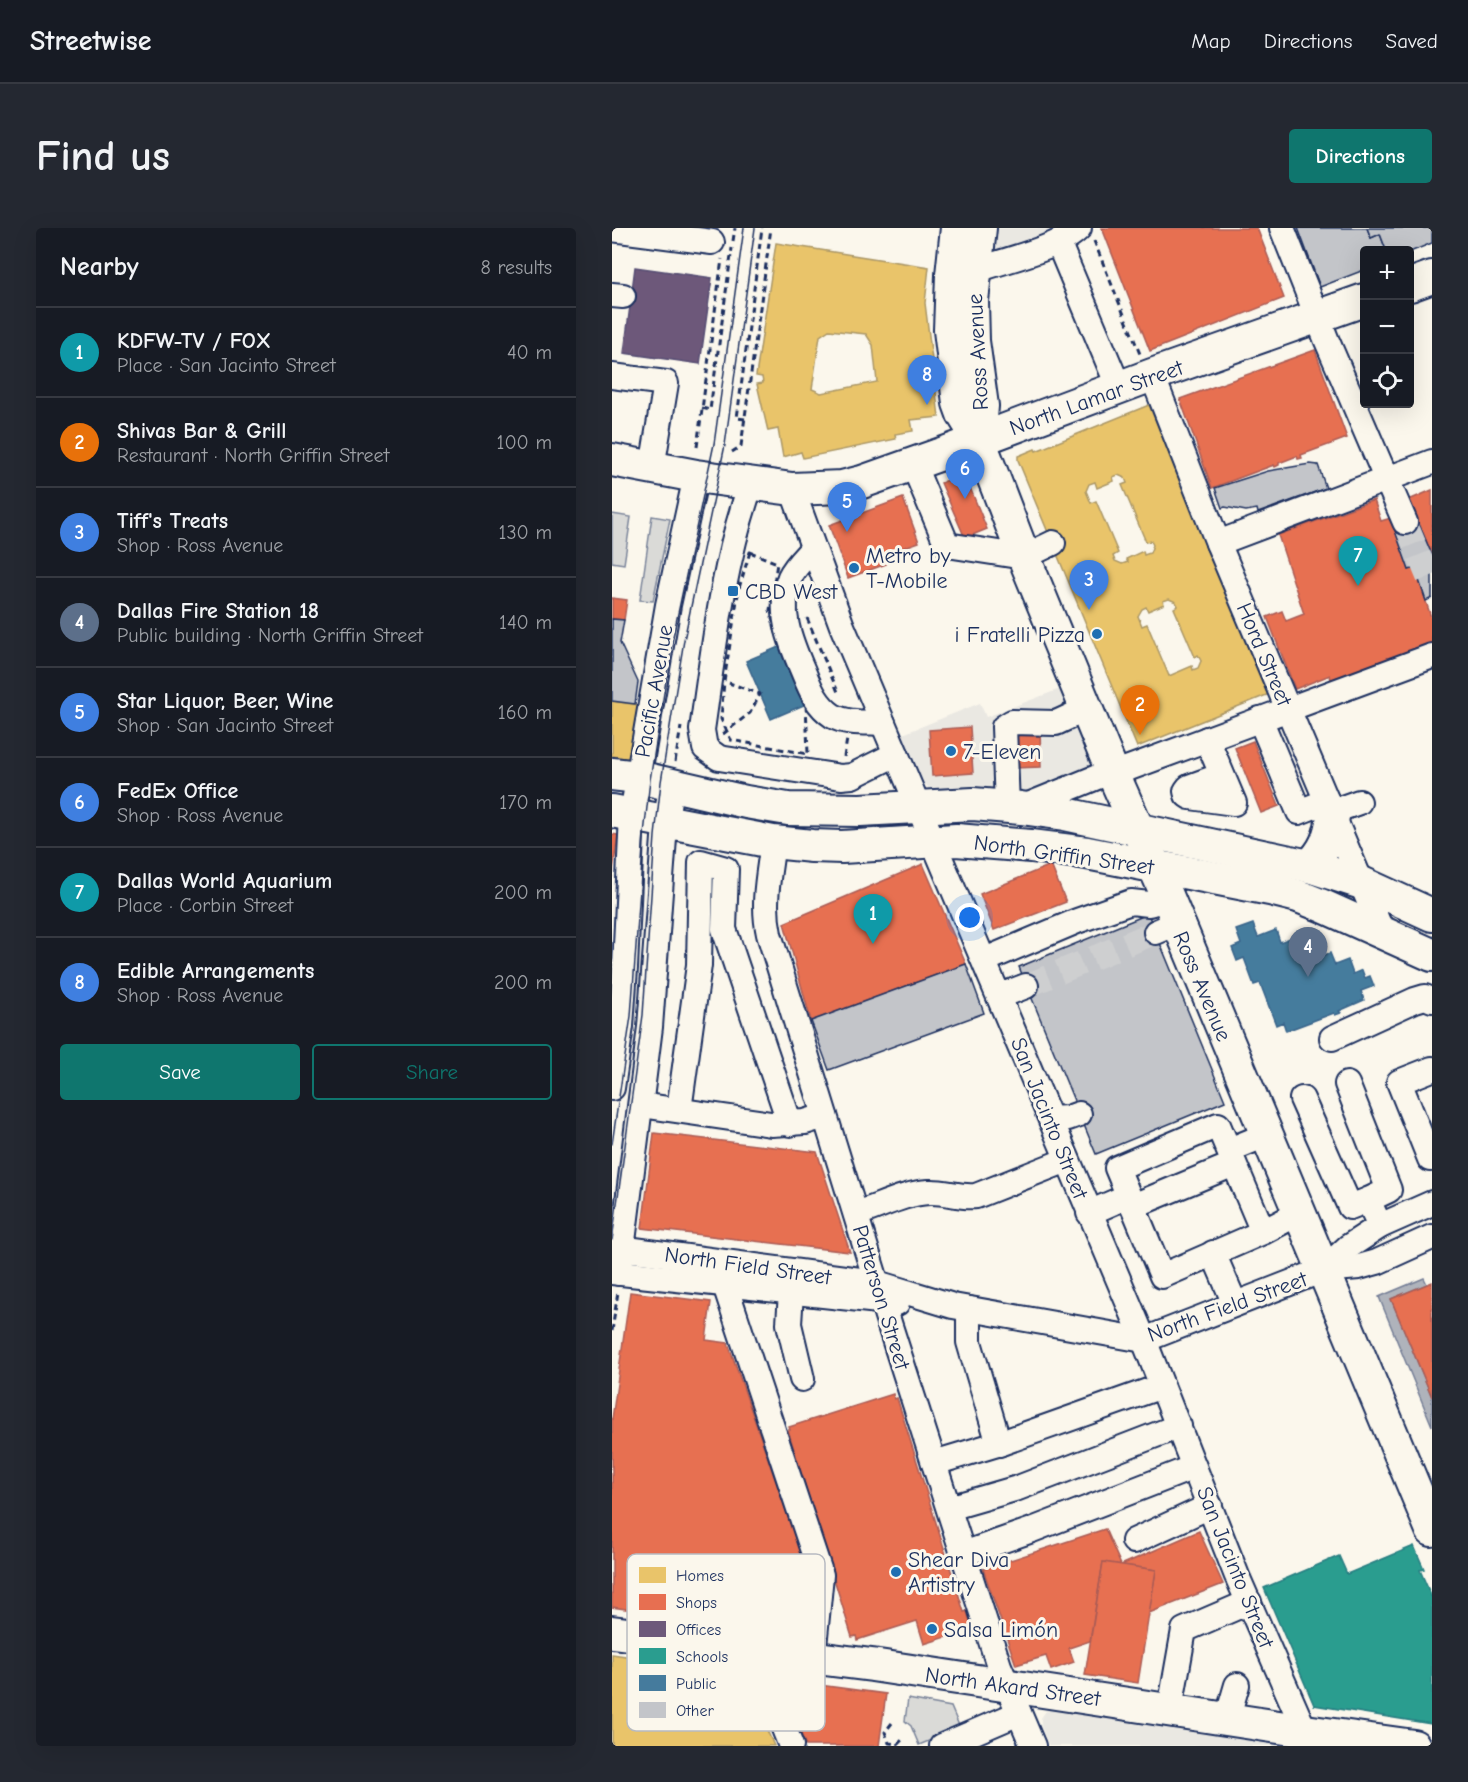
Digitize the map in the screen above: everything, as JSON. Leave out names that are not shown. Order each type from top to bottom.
[{"type":"main road","name":"Ross Avenue","points":[[957,228],[950,330],[959,403],[963,414],[979,440],[1086,709],[1153,866],[1167,918],[1266,1135],[1432,1530]]},
{"type":"main road","name":"Ross Avenue","points":[[979,440],[982,406],[973,341],[974,271],[980,228]]},
{"type":"main road","points":[[1414,284],[1432,277]]},
{"type":"main road","name":"North Lamar Street","points":[[612,460],[652,468],[696,461],[751,484],[792,489],[842,487],[913,464],[1119,388],[1146,366],[1318,317],[1360,302]]},
{"type":"main road","name":"North Griffin Street","points":[[625,776],[788,809],[860,810],[973,804],[1014,807],[1309,866],[1362,883],[1432,915]]},
{"type":"main road","points":[[1309,866],[1325,847],[1338,808]]},
{"type":"main road","name":"North Griffin Street","points":[[622,812],[773,842],[842,847],[956,840],[1031,846],[1153,866],[1289,894],[1432,955]]},
{"type":"main road","name":"North Akard Street","points":[[612,1632],[627,1634]]},
{"type":"main road","name":"North Akard Street","points":[[825,1659],[1013,1699],[1170,1709],[1227,1719],[1308,1739],[1400,1745]]},
{"type":"street","points":[[1282,228],[1405,522]]},
{"type":"street","points":[[612,229],[662,232],[707,240]]},
{"type":"street","points":[[974,271],[1058,242],[1074,234],[1086,233]]},
{"type":"street","points":[[1058,242],[1119,388]]},
{"type":"street","name":"Hord Street","points":[[1146,366],[1288,709],[1338,808],[1362,883],[1382,932]]},
{"type":"street","points":[[612,376],[666,383],[652,468]]},
{"type":"street","name":"Pacific Avenue","points":[[612,1088],[621,1026],[625,968],[622,812],[625,776],[668,605],[696,461]]},
{"type":"street","points":[[1218,543],[1432,462]]},
{"type":"street","points":[[913,464],[946,545],[1024,557],[1053,543]]},
{"type":"street","points":[[751,484],[740,515],[720,609],[702,730],[705,748],[719,758],[841,777],[852,776],[896,754]]},
{"type":"street","name":"San Jacinto Street","points":[[792,489],[842,626],[932,841],[985,960],[1144,1340],[1249,1602],[1308,1739]]},
{"type":"street","points":[[813,548],[780,588],[787,634],[815,698],[834,717],[845,721],[883,723]]},
{"type":"street","points":[[1086,709],[1056,723],[1012,722],[1004,727],[1014,807],[1432,656]]},
{"type":"street","points":[[1260,719],[1299,812],[1338,808]]},
{"type":"street","points":[[1207,739],[1222,775]]},
{"type":"street","name":"Pacific Avenue","points":[[616,1272],[617,1248],[637,1205],[644,1143],[641,1105],[655,978],[666,821],[671,784]]},
{"type":"street","name":"Patterson Street","points":[[773,842],[765,895],[765,915],[769,934],[963,1554],[1013,1699],[1033,1746]]},
{"type":"street","points":[[679,1110],[699,965],[700,862],[726,869],[724,929],[790,1124]]},
{"type":"street","points":[[985,960],[1077,921],[1131,902],[1149,904],[1167,918]]},
{"type":"street","points":[[1000,996],[1026,986]]},
{"type":"street","points":[[1332,1038],[1415,1000],[1425,997],[1432,1000]]},
{"type":"street","points":[[1431,1161],[1399,1082],[1432,1069]]},
{"type":"street","points":[[1302,1099],[1350,1207],[1389,1190],[1347,1084]]},
{"type":"street","points":[[641,1105],[771,1124],[805,1122],[823,1109]]},
{"type":"street","points":[[1051,1119],[1068,1118],[1079,1114]]},
{"type":"street","points":[[1263,1232],[1218,1125],[1117,1168],[1162,1276],[1263,1232],[1299,1214]]},
{"type":"street","points":[[1089,1213],[1131,1201],[1232,1157],[1266,1135]]},
{"type":"street","points":[[856,1214],[927,1192],[965,1197],[976,1196],[1067,1160]]},
{"type":"street","points":[[1368,1200],[1380,1226]]},
{"type":"street","name":"North Field Street","points":[[1323,1270],[1348,1247],[1380,1226],[1432,1203]]},
{"type":"street","name":"North Field Street","points":[[617,1248],[768,1266],[880,1293],[1144,1340],[1323,1270],[1359,1267],[1377,1262],[1432,1237]]},
{"type":"street","points":[[1213,1253],[1235,1304]]},
{"type":"street","name":"North Field Street","points":[[616,1272],[791,1292],[880,1293]]},
{"type":"street","points":[[725,1284],[814,1554]]},
{"type":"street","points":[[791,1292],[789,1324],[802,1380]]},
{"type":"street","points":[[961,1307],[999,1444]]},
{"type":"street","points":[[934,1463],[999,1444],[1162,1386]]},
{"type":"street","points":[[949,1508],[1018,1488],[1179,1426]]},
{"type":"street","points":[[963,1554],[1032,1530],[1194,1467]]},
{"type":"street","points":[[1134,1540],[1210,1506]]},
{"type":"street","points":[[1170,1709],[1184,1630],[1249,1602]]},
{"type":"street","points":[[1227,1719],[1237,1685]]},
{"type":"street","points":[[942,1746],[1013,1699]]},
{"type":"street","points":[[785,1731],[791,1746]]},
{"type":"path","points":[[702,408],[710,410],[735,228]]},
{"type":"path","points":[[745,419],[736,418],[762,228]]},
{"type":"path","points":[[732,452],[741,446],[771,228]]},
{"type":"path","points":[[1086,233],[1146,366]]},
{"type":"path","points":[[696,461],[702,408],[707,240]]},
{"type":"path","points":[[750,552],[777,562],[780,588],[770,610],[777,637],[794,668],[806,704],[808,754],[731,740],[721,720],[724,681],[739,588],[750,552]]},
{"type":"path","points":[[780,588],[802,607],[841,702],[848,736],[843,760],[852,776]]},
{"type":"path","points":[[705,748],[750,713],[760,694],[724,681]]},
{"type":"path","points":[[612,1331],[616,1272]]},
{"type":"path","points":[[892,1724],[885,1732],[889,1743],[898,1744],[904,1738]]},
{"type":"shaded area","points":[[987,228],[1071,228],[982,263]]},
{"type":"shaded area","points":[[612,514],[631,517],[624,564],[612,562]]},
{"type":"shaded area","points":[[652,516],[670,519],[653,601],[640,600]]},
{"type":"shaded area","points":[[1060,689],[1091,762],[1086,772],[1028,794],[932,791],[923,782],[903,734],[980,703],[986,717]]},
{"type":"shaded area","points":[[1424,1278],[1427,1284],[1391,1299],[1432,1397],[1432,1426],[1379,1297]]},
{"type":"shaded area","points":[[908,1699],[951,1707],[960,1728],[919,1745],[911,1726],[905,1721]]},
{"type":"shaded area","points":[[1053,1709],[1294,1746],[1049,1746],[1041,1726],[1041,1718],[1046,1711]]},
{"type":"building: Homes","points":[[776,243],[929,267],[925,303],[939,417],[911,420],[913,431],[895,434],[896,439],[803,458],[801,452],[783,457],[778,429],[768,431],[757,384],[763,383],[762,377],[756,376]],"holes":[[[829,330],[866,334],[873,345],[877,382],[821,393],[812,389],[820,336]]]},
{"type":"building: Homes","points":[[1149,405],[1269,694],[1137,747],[1018,460],[1018,456],[1035,449],[1036,451]],"holes":[[[1118,475],[1125,478],[1127,483],[1122,485],[1146,542],[1151,541],[1153,545],[1150,553],[1144,555],[1143,551],[1126,559],[1128,562],[1122,564],[1115,561],[1113,556],[1118,553],[1096,501],[1091,503],[1086,491],[1089,484],[1095,482],[1097,488],[1114,481],[1113,477]],[[1169,599],[1176,602],[1178,606],[1174,608],[1195,657],[1198,655],[1201,661],[1198,668],[1193,670],[1192,666],[1169,676],[1147,624],[1142,626],[1138,616],[1142,609],[1146,607],[1148,611],[1164,604],[1163,601]]]},
{"type":"building: Homes","points":[[612,701],[639,705],[631,759],[612,756]]},
{"type":"building: Homes","points":[[612,1654],[627,1656],[627,1731],[767,1731],[774,1746],[612,1746]]},
{"type":"building: Shops","points":[[1102,228],[1257,228],[1284,298],[1150,351]]},
{"type":"building: Shops","points":[[1315,350],[1347,438],[1301,455],[1302,458],[1298,459],[1297,456],[1275,467],[1274,465],[1212,488],[1180,399]]},
{"type":"building: Shops","points":[[964,473],[987,529],[965,538],[941,483]]},
{"type":"building: Shops","points":[[1432,490],[1432,555],[1409,500]]},
{"type":"building: Shops","points":[[903,498],[919,542],[882,555],[886,564],[848,578],[829,525]]},
{"type":"building: Shops","points":[[1374,500],[1381,521],[1391,518],[1409,570],[1415,568],[1432,620],[1432,646],[1331,680],[1330,675],[1295,689],[1267,617],[1282,611],[1286,621],[1304,614],[1278,535]]},
{"type":"building: Shops","points":[[612,598],[627,600],[624,620],[612,619]]},
{"type":"building: Shops","name":"7-Eleven","points":[[970,727],[973,773],[932,776],[929,730]]},
{"type":"building: Shops","name":"7-Eleven","points":[[1014,727],[1040,727],[1041,767],[1014,768]]},
{"type":"building: Shops","points":[[1253,741],[1279,806],[1261,813],[1235,748]]},
{"type":"building: Shops","points":[[612,834],[618,835],[612,877]]},
{"type":"building: Shops","points":[[923,864],[966,964],[811,1021],[784,923]]},
{"type":"building: Shops","points":[[1051,865],[1066,902],[994,930],[980,894]]},
{"type":"building: Shops","points":[[654,1133],[817,1152],[850,1252],[642,1228]]},
{"type":"building: Shops","points":[[1432,1282],[1432,1397],[1391,1299]]},
{"type":"building: Shops","points":[[630,1292],[711,1302],[706,1340],[728,1343],[801,1554],[627,1554],[627,1609],[612,1607],[612,1419]]},
{"type":"building: Shops","points":[[893,1394],[894,1399],[897,1398],[964,1612],[967,1611],[972,1629],[924,1644],[917,1621],[857,1640],[856,1636],[852,1637],[788,1430],[790,1430],[789,1427]]},
{"type":"building: Shops","points":[[1105,1529],[1121,1565],[1103,1562],[1090,1641],[1069,1648],[1074,1662],[1051,1670],[1046,1656],[1016,1665],[983,1569]]},
{"type":"building: Shops","points":[[1199,1531],[1223,1584],[1149,1613],[1156,1570],[1121,1565]]},
{"type":"building: Shops","points":[[1103,1562],[1156,1570],[1138,1683],[1085,1675]]},
{"type":"building: Shops","points":[[825,1686],[886,1694],[879,1746],[806,1746],[800,1731],[825,1731]]},
{"type":"building: Offices","points":[[635,267],[712,278],[700,364],[624,353]]},
{"type":"building: Schools","points":[[1414,1546],[1424,1569],[1420,1570],[1432,1598],[1432,1724],[1314,1705],[1264,1588],[1339,1556],[1347,1574]]},
{"type":"building: Public","points":[[781,646],[806,704],[771,719],[746,661]]},
{"type":"building: Public","points":[[1253,924],[1258,937],[1276,930],[1280,942],[1293,937],[1298,951],[1311,946],[1316,958],[1330,953],[1335,965],[1348,960],[1353,974],[1362,970],[1365,978],[1370,976],[1374,986],[1361,991],[1364,1000],[1339,1011],[1341,1013],[1335,1015],[1334,1013],[1286,1031],[1283,1022],[1276,1025],[1260,983],[1254,985],[1244,958],[1237,961],[1232,948],[1241,944],[1236,930]]},
{"type":"building: Other","points":[[1298,228],[1367,228],[1371,238],[1380,234],[1384,246],[1360,246],[1360,272],[1320,287]]},
{"type":"building: Other","points":[[1367,228],[1432,228],[1432,243],[1414,250],[1414,246],[1384,246],[1380,234],[1371,238]]},
{"type":"building: Other","points":[[1310,464],[1318,465],[1326,488],[1258,513],[1257,509],[1246,511],[1222,508],[1215,488],[1268,471]]},
{"type":"building: Other","points":[[1417,519],[1432,555],[1432,598],[1426,601],[1415,568],[1409,570],[1394,528]]},
{"type":"building: Other","points":[[612,619],[624,620],[620,643],[638,682],[635,704],[612,701]]},
{"type":"building: Other","points":[[1148,914],[1225,1101],[1096,1154],[1019,967]]},
{"type":"building: Other","points":[[966,964],[984,1013],[829,1070],[811,1021]]},
{"type":"tunnel","points":[[1405,522],[1432,586]]},
{"type":"tunnel","points":[[1026,986],[1156,932]]},
{"type":"tram line","points":[[612,1144],[631,1016],[650,780],[673,637],[714,444],[744,228]]},
{"type":"tram line","points":[[612,1240],[643,1015],[655,836],[661,782],[684,640],[725,445],[755,228]]},
{"type":"place","name":"Edible Arrangements","points":[[927,405]]},
{"type":"place","name":"FedEx Office","points":[[965,499]]},
{"type":"place","name":"Star Liquor, Beer, Wine","points":[[847,532]]},
{"type":"place","name":"Metro by T-Mobile","points":[[854,568]]},
{"type":"place","name":"Dallas World Aquarium","points":[[1358,586]]},
{"type":"place","name":"CBD West","points":[[733,591]]},
{"type":"place","name":"Tiff's Treats","points":[[1089,610]]},
{"type":"place","name":"i Fratelli Pizza","points":[[1097,634]]},
{"type":"place","name":"Shivas Bar & Grill","points":[[1140,735]]},
{"type":"place","name":"7-Eleven","points":[[951,751]]},
{"type":"place","name":"KDFW-TV / FOX","points":[[873,944]]},
{"type":"place","name":"Dallas Fire Station 18","points":[[1308,977]]},
{"type":"place","name":"Shear Diva Artistry","points":[[896,1572]]},
{"type":"place","name":"Salsa Limón","points":[[932,1629]]}]
